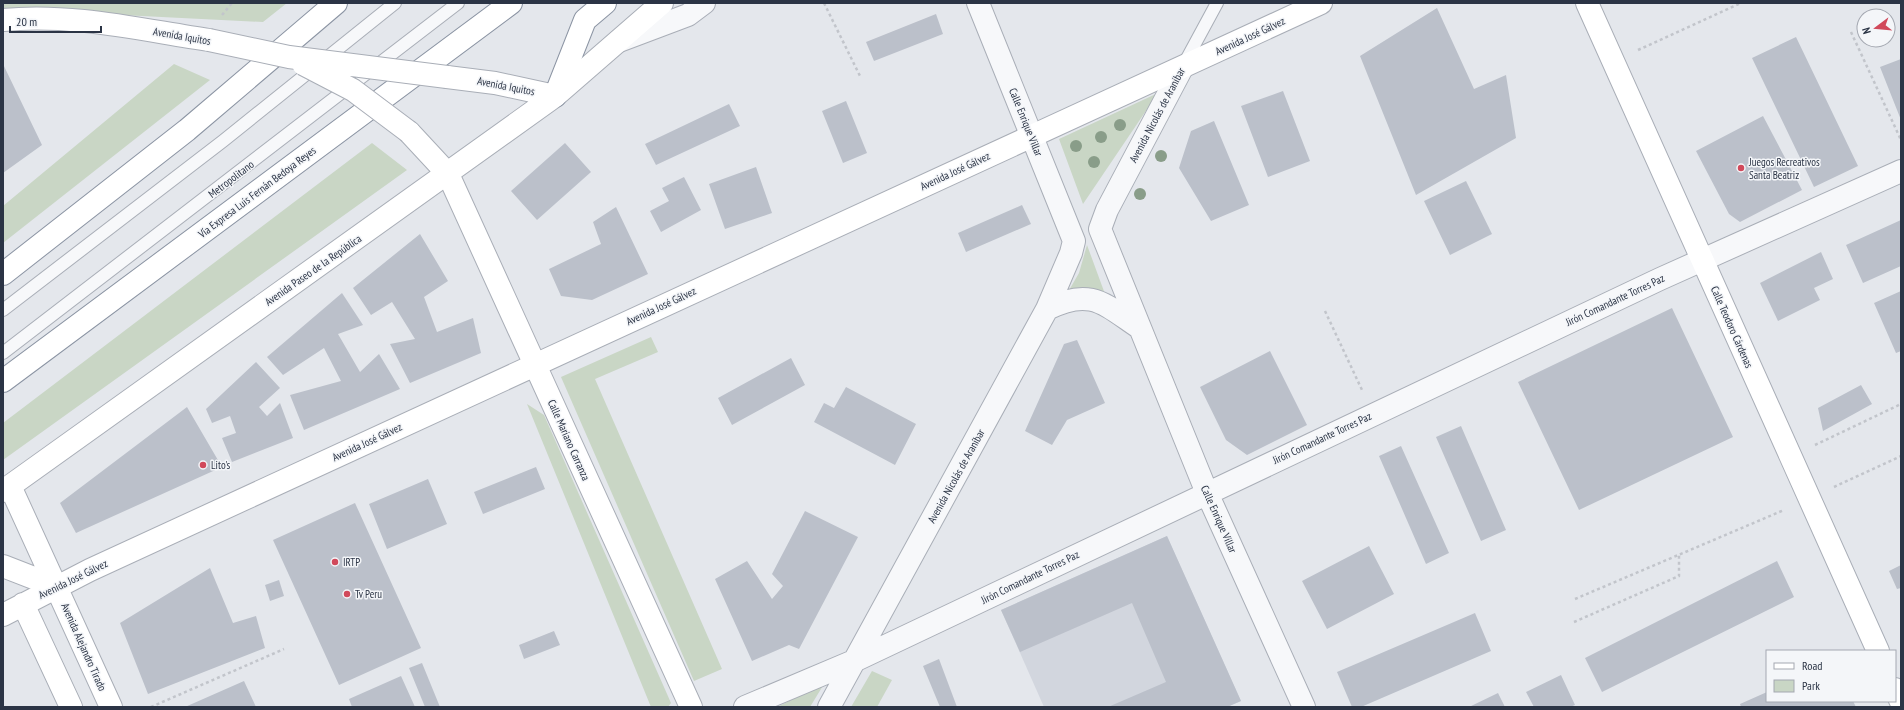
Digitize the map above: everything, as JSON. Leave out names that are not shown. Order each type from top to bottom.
[{"type":"main road","points":[[3,274],[187,130],[336,3]]},
{"type":"main road","name":"Vía Expresa Luis Fernán Bedoya Reyes","points":[[3,381],[511,3]]},
{"type":"main road","points":[[556,96],[585,20],[605,3]]},
{"type":"main road","name":"Avenida Paseo de la República","points":[[7,489],[556,96],[662,3]]},
{"type":"main road","name":"Avenida José Gálvez","points":[[3,615],[57,587],[534,364],[1032,137],[1321,3]]},
{"type":"main road","name":"Calle Teodoro Cárdenas","points":[[1587,3],[1878,650]]},
{"type":"main road","name":"Avenida Iquitos","points":[[3,20],[23,18],[64,19],[121,26],[209,40],[289,57],[495,83],[556,96]]},
{"type":"main road","name":"Avenida Iquitos","points":[[289,57],[354,90],[409,132],[448,174]]},
{"type":"main road","name":"Calle Mariano Carranza","points":[[448,174],[691,707]]},
{"type":"main road","name":"Avenida Alejandro Tirado","points":[[7,489],[57,587],[111,707]]},
{"type":"main road","points":[[3,566],[57,587]]},
{"type":"main road","points":[[23,604],[71,707]]},
{"type":"main road","points":[[1896,691],[1901,702]]},
{"type":"street","name":"Avenida Paseo de la República","points":[[618,41],[688,16],[704,3]]},
{"type":"street","name":"Calle Enrique Villar","points":[[978,3],[1074,241]]},
{"type":"street","name":"Avenida Nicolás de Araníbar","points":[[1100,229],[1107,210],[1182,68]]},
{"type":"street","name":"Jirón Comandante Torres Paz","points":[[745,707],[854,661],[1373,414],[1702,260],[1901,171]]},
{"type":"street","name":"Calle Enrique Villar","points":[[1100,229],[1207,493],[1304,707]]},
{"type":"street","name":"Avenida Nicolás de Araníbar","points":[[828,707],[1047,309],[1071,253],[1074,241]]},
{"type":"street","points":[[1047,309],[1064,301],[1081,298],[1099,300],[1140,328]]},
{"type":"lane","points":[[3,310],[222,141],[395,3]]},
{"type":"lane","name":"Metropolitano","points":[[3,353],[458,3]]},
{"type":"lane","name":"Avenida Nicolás de Araníbar","points":[[1182,68],[1217,3]]},
{"type":"path","points":[[824,3],[860,76]]},
{"type":"path","points":[[1613,61],[1741,3]]},
{"type":"path","points":[[1851,32],[1901,140]]},
{"type":"path","points":[[1325,311],[1373,414]]},
{"type":"path","points":[[1790,456],[1901,404]]},
{"type":"path","points":[[1575,599],[1810,499],[1901,456]]},
{"type":"path","points":[[1574,622],[1679,576],[1679,555]]},
{"type":"path","points":[[151,707],[284,649]]},
{"type":"shaded area","points":[[1167,536],[1241,701],[1227,707],[1044,707],[1001,610]]},
{"type":"green space","points":[[3,3],[287,3],[263,22],[3,9]]},
{"type":"green space","points":[[174,64],[210,80],[3,243],[3,206]]},
{"type":"green space","points":[[1158,93],[1083,204],[1059,139]]},
{"type":"green space","points":[[372,143],[407,170],[3,460],[3,423]]},
{"type":"green space","points":[[1087,245],[1105,294],[1068,292],[1079,273]]},
{"type":"green space","points":[[651,337],[658,352],[595,379],[722,669],[694,681],[561,377]]},
{"type":"green space","points":[[527,404],[544,415],[671,703],[668,707],[651,707]]},
{"type":"green space","points":[[872,671],[892,680],[877,707],[851,707]]},
{"type":"green space","points":[[824,684],[810,707],[777,707]]},
{"type":"building","points":[[1437,8],[1474,89],[1506,75],[1516,138],[1416,195],[1360,56]]},
{"type":"building","points":[[936,14],[943,34],[874,61],[866,42]]},
{"type":"building","points":[[1796,37],[1858,166],[1814,187],[1752,58]]},
{"type":"building","points":[[1901,59],[1901,120],[1880,67]]},
{"type":"building","points":[[3,64],[42,145],[3,173]]},
{"type":"building","points":[[1283,91],[1310,161],[1268,177],[1241,106]]},
{"type":"building","points":[[846,101],[867,153],[843,163],[822,111]]},
{"type":"building","points":[[729,104],[740,126],[656,165],[645,144]]},
{"type":"building","points":[[1763,116],[1802,190],[1740,222],[1729,214],[1696,151]]},
{"type":"building","points":[[1214,121],[1249,205],[1211,221],[1179,168],[1191,131]]},
{"type":"building","points":[[565,143],[591,172],[537,220],[511,191]]},
{"type":"building","points":[[756,167],[772,213],[725,229],[709,184]]},
{"type":"building","points":[[684,177],[701,210],[661,232],[650,211],[669,201],[662,188]]},
{"type":"building","points":[[1466,181],[1492,234],[1450,255],[1424,201]]},
{"type":"building","points":[[1022,205],[1031,224],[966,252],[958,233]]},
{"type":"building","points":[[616,207],[648,274],[592,300],[561,296],[549,269],[601,244],[593,222]]},
{"type":"building","points":[[1901,220],[1901,266],[1863,283],[1846,245]]},
{"type":"building","points":[[420,234],[448,281],[424,297],[437,332],[473,318],[481,353],[410,383],[390,344],[415,339],[392,302],[371,315],[353,288]]},
{"type":"building","points":[[1821,252],[1833,279],[1814,288],[1820,300],[1778,321],[1760,283]]},
{"type":"building","points":[[1901,291],[1901,351],[1896,353],[1874,303]]},
{"type":"building","points":[[342,293],[363,325],[338,334],[360,372],[379,354],[400,389],[304,430],[290,395],[341,381],[324,348],[283,375],[267,357]]},
{"type":"building","points":[[1672,308],[1733,437],[1579,510],[1518,382]]},
{"type":"building","points":[[1077,340],[1105,403],[1067,420],[1052,445],[1025,431],[1064,344]]},
{"type":"building","points":[[1270,351],[1307,425],[1247,455],[1226,440],[1200,387]]},
{"type":"building","points":[[791,358],[805,385],[732,425],[718,398]]},
{"type":"building","points":[[256,362],[280,388],[259,407],[267,416],[280,403],[293,438],[232,462],[222,438],[236,433],[230,416],[212,423],[206,409]]},
{"type":"building","points":[[1861,385],[1872,404],[1823,431],[1818,408]]},
{"type":"building","points":[[846,387],[916,424],[895,465],[814,422],[824,403],[834,408]]},
{"type":"building","points":[[187,407],[222,467],[76,533],[60,503]]},
{"type":"building","points":[[1461,426],[1506,530],[1481,541],[1436,437]]},
{"type":"building","points":[[1401,446],[1449,553],[1426,564],[1379,456]]},
{"type":"building","points":[[536,467],[545,489],[483,514],[474,492]]},
{"type":"building","points":[[428,479],[447,524],[387,549],[369,504]]},
{"type":"building","name":"Tv Peru","points":[[355,503],[421,648],[339,685],[273,540]]},
{"type":"building","points":[[805,511],[858,537],[799,649],[789,645],[752,661],[715,579],[747,561],[772,599],[783,586],[772,574]]},
{"type":"building","points":[[1167,536],[1241,701],[1227,707],[1108,707],[1166,682],[1132,603],[1020,652],[1001,610]]},
{"type":"building","points":[[1369,546],[1394,594],[1327,629],[1302,581]]},
{"type":"building","points":[[1777,561],[1794,597],[1602,692],[1585,658]]},
{"type":"building","points":[[1901,565],[1901,588],[1897,589],[1889,571]]},
{"type":"building","points":[[210,568],[233,623],[256,616],[265,648],[148,694],[120,623]]},
{"type":"building","points":[[279,580],[284,596],[270,601],[265,585]]},
{"type":"building","points":[[1475,613],[1491,651],[1361,707],[1352,707],[1337,672]]},
{"type":"building","points":[[554,631],[560,645],[524,659],[519,645]]},
{"type":"building","points":[[939,659],[957,707],[940,707],[923,666]]},
{"type":"building","points":[[422,663],[440,707],[425,707],[409,668]]},
{"type":"building","points":[[1561,675],[1575,705],[1570,707],[1534,707],[1526,692]]},
{"type":"building","points":[[401,676],[415,707],[352,707],[349,699]]},
{"type":"building","points":[[244,681],[256,707],[185,707]]},
{"type":"building","points":[[1766,692],[1766,702],[1854,702],[1856,707],[1741,707],[1740,704]]},
{"type":"building","points":[[1498,693],[1505,707],[1469,707]]},
{"type":"place","name":"Juegos Recreativos Santa Beatriz","points":[[1741,168]]},
{"type":"place","name":"Lito's","points":[[203,465]]},
{"type":"place","name":"IRTP","points":[[335,562]]},
{"type":"place","name":"Tv Peru","points":[[347,594]]}]
